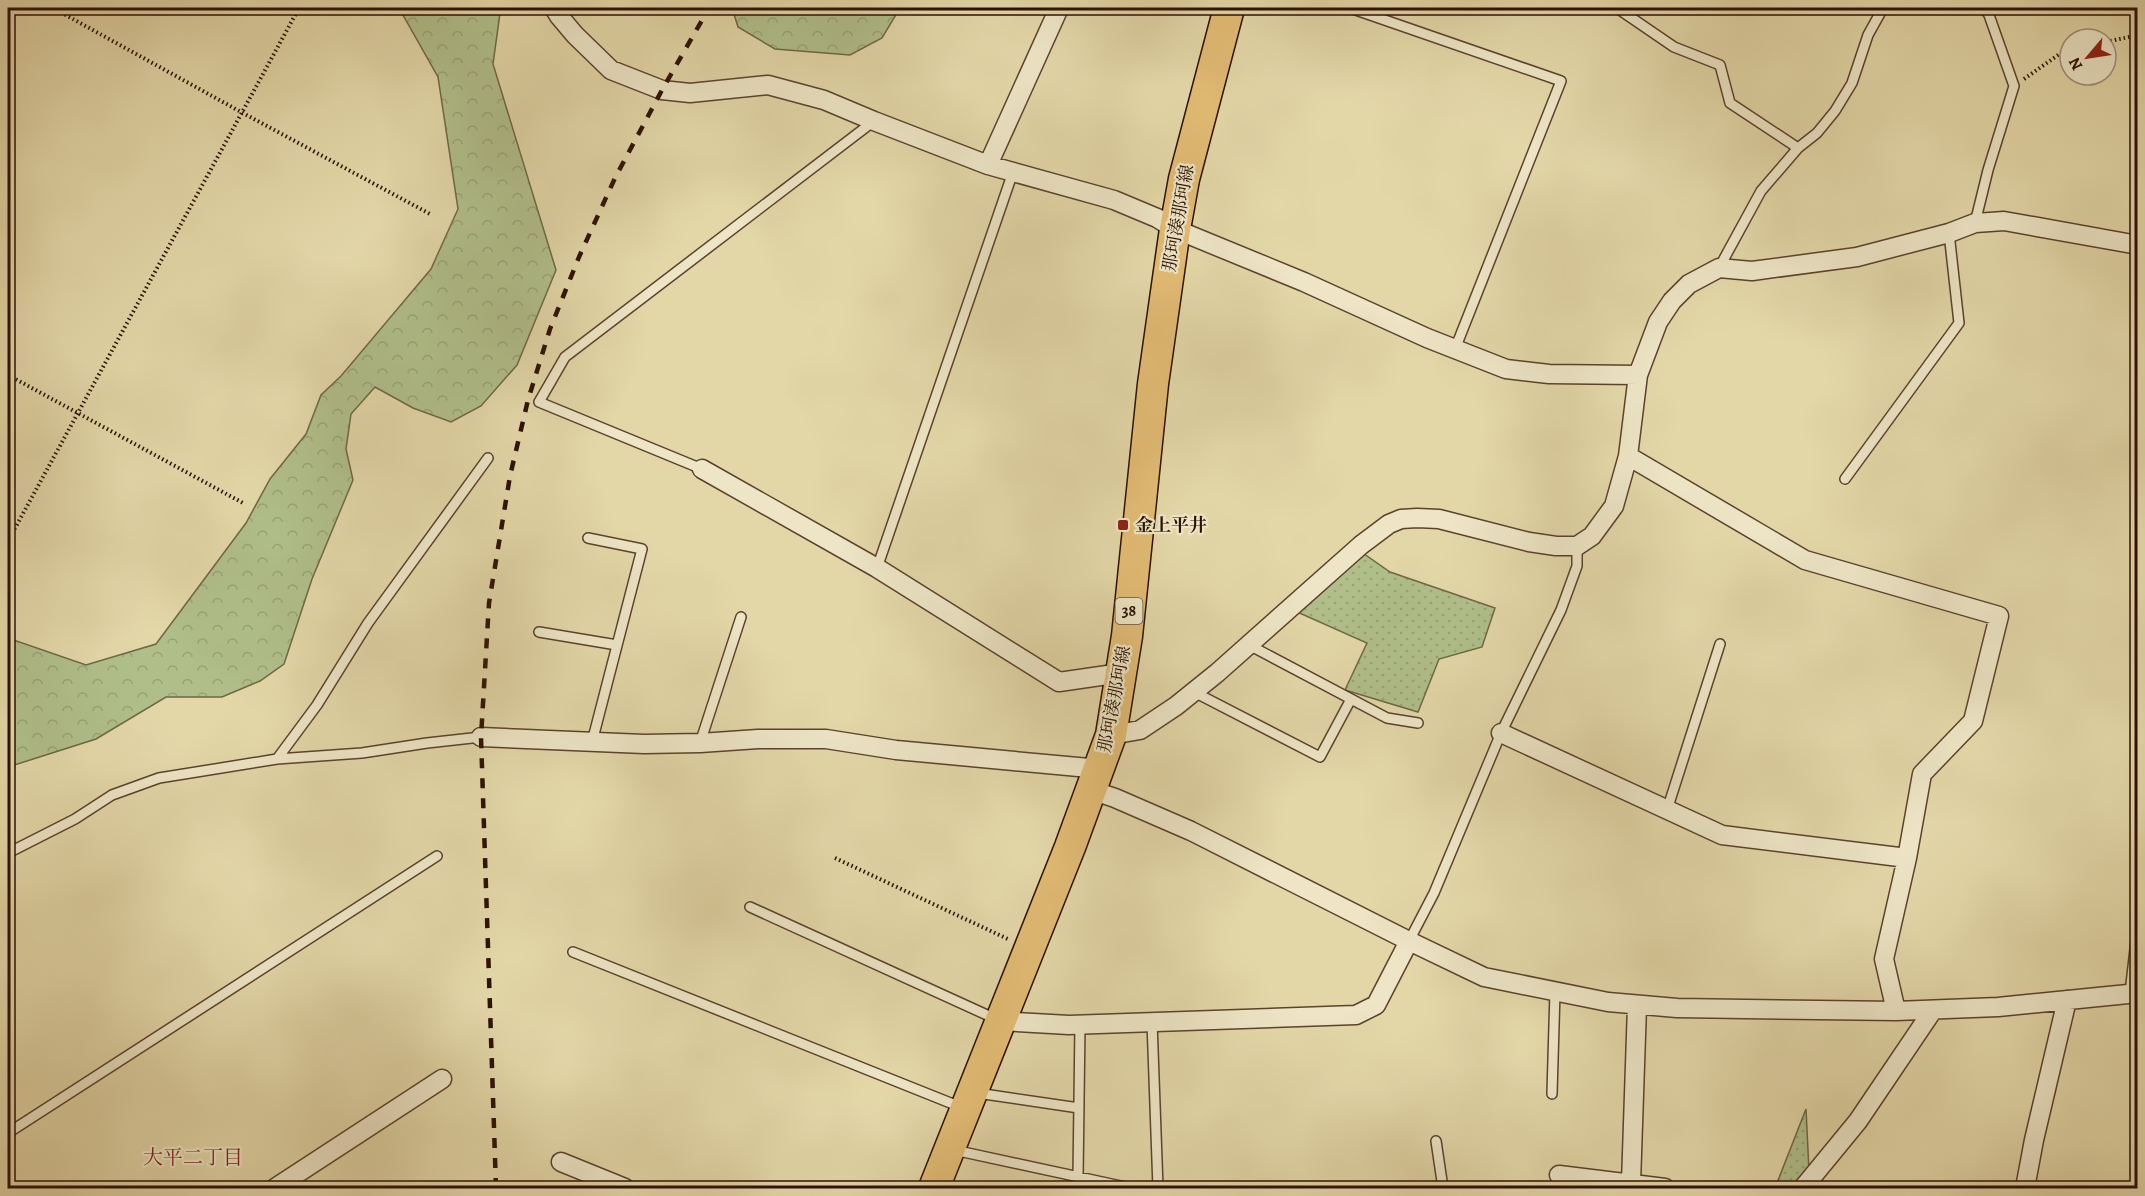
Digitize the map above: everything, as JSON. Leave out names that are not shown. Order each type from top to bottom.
[{"type":"main road","name":"那珂湊那珂線","points":[[934,1188],[1111,735],[1121,673],[1153,384],[1175,229],[1188,159],[1229,8]]},
{"type":"street","points":[[554,8],[575,35],[611,70],[662,90],[690,93],[768,85],[824,100],[988,165],[1114,200],[1157,218],[1175,229],[1506,369],[1548,375],[1638,375]]},
{"type":"street","points":[[988,165],[1059,8]]},
{"type":"street","points":[[1111,735],[1140,730],[1157,720],[1249,645],[1361,545],[1389,524],[1401,519],[1439,519],[1529,542],[1556,546],[1577,546],[1592,536],[1614,506],[1628,456],[1638,375],[1658,322],[1672,301],[1689,284],[1719,268],[1752,271],[1857,257],[1949,233],[1976,223],[2004,220],[2138,245]]},
{"type":"street","points":[[1628,456],[1805,560],[1999,616],[1973,721],[1922,774],[1907,858],[1884,958],[1896,1011]]},
{"type":"street","points":[[702,469],[877,568],[1059,682],[1121,673]]},
{"type":"street","points":[[1501,733],[1722,835],[1907,858]]},
{"type":"street","points":[[481,737],[644,744],[758,739],[826,739],[1095,779],[1114,798],[1191,831],[1484,977],[1637,1006],[1896,1011],[1998,1007],[2134,993]]},
{"type":"street","points":[[1000,1021],[1080,1024],[1356,1015],[1376,1005],[1409,941]]},
{"type":"street","points":[[2025,1188],[2067,1000]]},
{"type":"street","points":[[1631,1183],[1637,1006]]},
{"type":"street","points":[[1803,1188],[1858,1121],[1934,1010]]},
{"type":"street","points":[[275,1188],[442,1079]]},
{"type":"street","points":[[561,1162],[624,1188]]},
{"type":"street","points":[[1559,1175],[1665,1188]]},
{"type":"lane","points":[[1350,8],[1561,81],[1455,349]]},
{"type":"lane","points":[[1617,8],[1674,47],[1720,65],[1730,103],[1798,148]]},
{"type":"lane","points":[[1719,268],[1761,191],[1798,148],[1817,133],[1835,111],[1852,83],[1868,35],[1883,8]]},
{"type":"lane","points":[[1976,223],[1988,170],[2014,86],[1984,8]]},
{"type":"lane","points":[[702,469],[539,402],[565,357],[874,121]]},
{"type":"lane","points":[[877,568],[1013,172]]},
{"type":"lane","points":[[1845,479],[1959,323],[1949,233]]},
{"type":"lane","points":[[278,759],[317,705],[368,623],[488,458]]},
{"type":"lane","points":[[588,538],[642,549],[592,742]]},
{"type":"lane","points":[[1409,941],[1434,893],[1501,733],[1561,610],[1577,566],[1577,546]]},
{"type":"lane","points":[[700,743],[741,617]]},
{"type":"lane","points":[[538,632],[617,645]]},
{"type":"lane","points":[[1667,810],[1720,644]]},
{"type":"lane","points":[[1249,645],[1387,718],[1418,723]]},
{"type":"lane","points":[[1194,692],[1320,757],[1351,699]]},
{"type":"lane","points":[[8,853],[75,819],[112,795],[159,778],[278,759],[362,753],[428,742],[481,737]]},
{"type":"lane","points":[[8,1133],[437,856]]},
{"type":"lane","points":[[750,907],[1000,1021]]},
{"type":"lane","points":[[2134,993],[2138,923]]},
{"type":"lane","points":[[573,952],[968,1101],[1079,1108]]},
{"type":"lane","points":[[1552,1094],[1555,991]]},
{"type":"lane","points":[[1152,1022],[1158,1188]]},
{"type":"lane","points":[[1078,1177],[1080,1024]]},
{"type":"lane","points":[[1437,1141],[1443,1188]]},
{"type":"lane","points":[[949,1149],[1130,1188]]},
{"type":"path","points":[[53,8],[430,214]]},
{"type":"path","points":[[8,541],[299,8]]},
{"type":"path","points":[[2118,39],[2138,34]]},
{"type":"path","points":[[2014,86],[2058,55]]},
{"type":"path","points":[[8,375],[243,503]]},
{"type":"path","points":[[835,858],[1029,949]]},
{"type":"green space","points":[[399,8],[499,8],[493,64],[556,270],[517,365],[481,406],[451,422],[413,408],[375,387],[351,414],[346,449],[353,480],[312,579],[284,664],[260,681],[222,697],[166,697],[96,739],[8,767],[8,638],[86,665],[156,644],[246,523],[270,479],[306,434],[321,395],[341,376],[431,269],[458,209],[438,77]]},
{"type":"green space","points":[[732,8],[900,8],[882,38],[850,55],[775,49],[738,27]]},
{"type":"green space","points":[[1360,551],[1390,572],[1495,608],[1482,647],[1439,659],[1418,712],[1345,690],[1367,643],[1295,611]]},
{"type":"green space","points":[[1806,1109],[1809,1171],[1795,1188],[1775,1188]]},
{"type":"railway","points":[[496,1188],[481,737],[489,603],[510,476],[528,400],[550,329],[579,257],[615,178],[709,8]]},
{"type":"place","name":"金上平井","points":[[1123,525]]},
{"type":"district","name":"大平二丁目","points":[[193,1157]]}]
